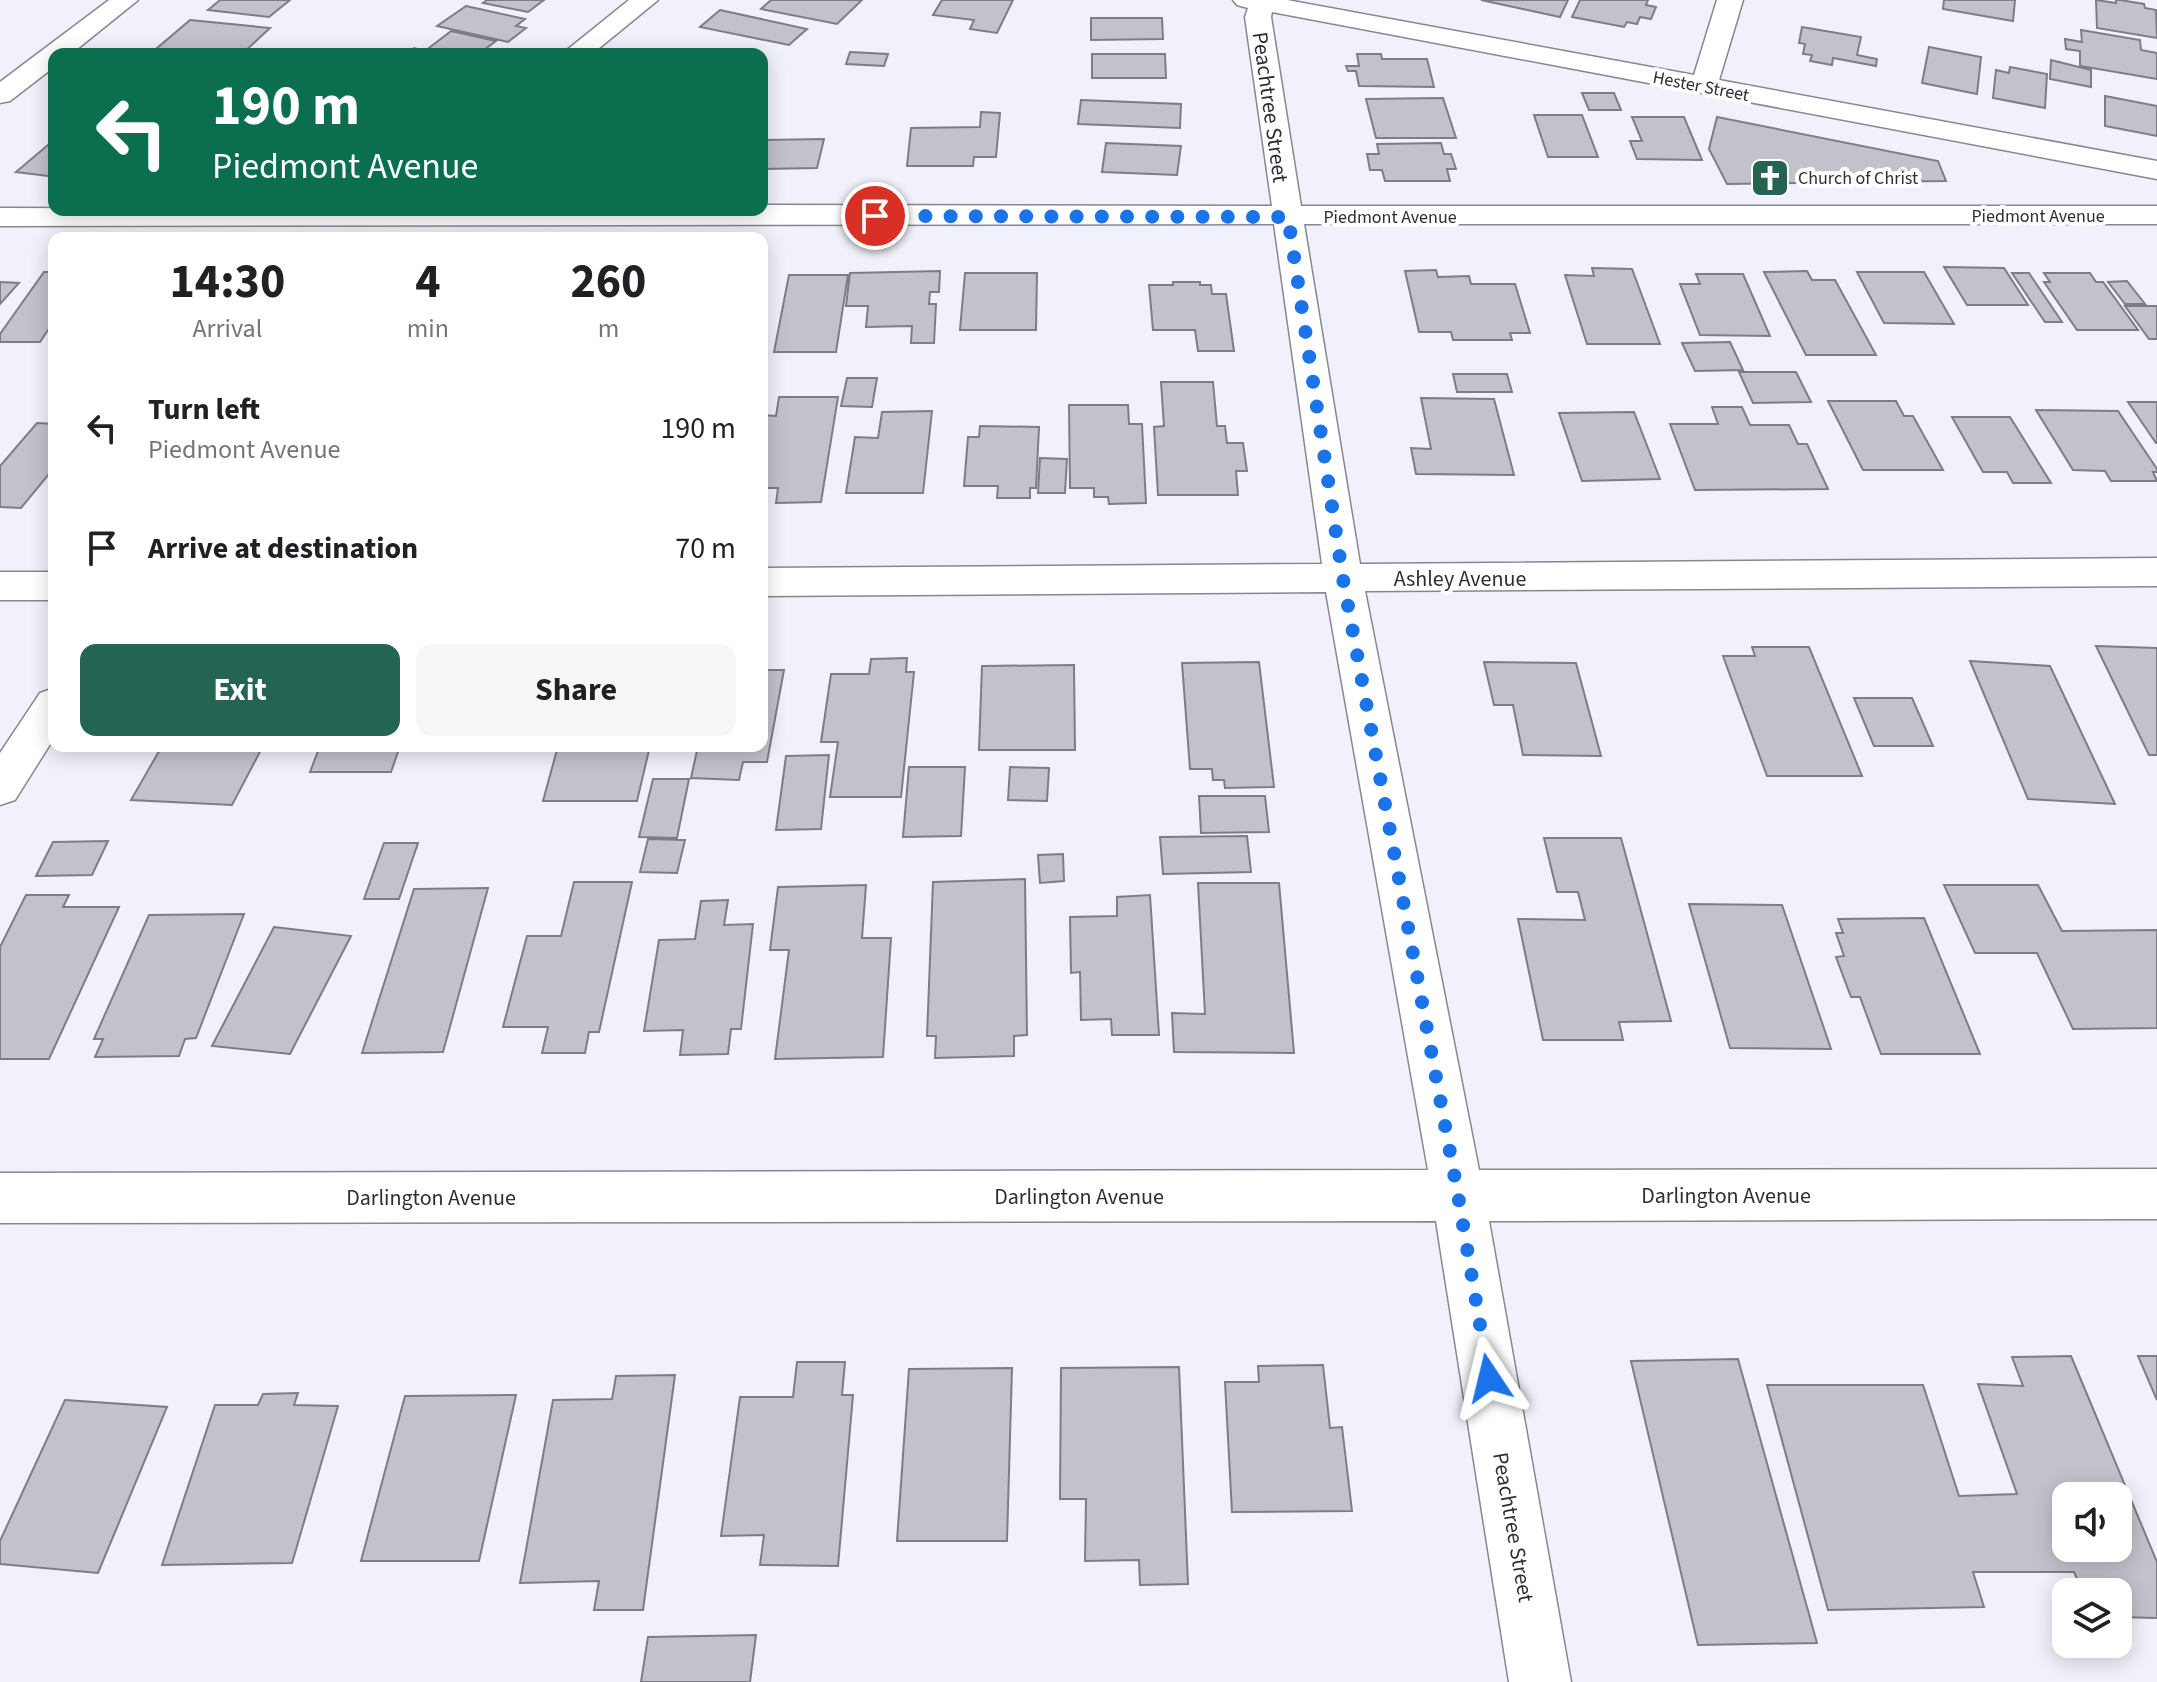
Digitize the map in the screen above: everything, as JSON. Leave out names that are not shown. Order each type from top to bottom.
[{"type":"street","points":[[62,48],[125,0]]},
{"type":"street","points":[[583,48],[645,0]]},
{"type":"street","points":[[1704,86],[1730,0]]},
{"type":"street","name":"Hester Street","points":[[1258,1],[2157,170]]},
{"type":"street","name":"Peachtree Street","points":[[1258,1],[1343,579],[1458,1195],[1540,1682]]},
{"type":"street","points":[[0,95],[48,59]]},
{"type":"street","name":"Piedmont Avenue","points":[[0,217],[364,221],[2157,215]]},
{"type":"street","name":"Ashley Avenue","points":[[768,582],[2157,572]]},
{"type":"street","points":[[0,586],[48,586]]},
{"type":"street","points":[[0,788],[48,713]]},
{"type":"street","name":"Darlington Avenue","points":[[0,1198],[2157,1194]]},
{"type":"building","points":[[220,0],[290,0],[269,17],[208,10]]},
{"type":"building","points":[[487,0],[544,0],[528,12],[483,3]]},
{"type":"building","points":[[771,0],[862,0],[837,24],[761,9]]},
{"type":"building","points":[[942,0],[1013,0],[997,33],[970,29],[974,20],[933,15]]},
{"type":"building","points":[[1481,0],[1568,0],[1560,17]]},
{"type":"building","points":[[1580,0],[1648,0],[1646,5],[1656,7],[1651,19],[1640,17],[1637,24],[1627,22],[1624,27],[1572,17]]},
{"type":"building","points":[[1944,0],[2015,0],[2013,21],[1943,9]]},
{"type":"building","points":[[2096,0],[2144,4],[2145,8],[2156,10],[2157,38],[2097,28]]},
{"type":"building","points":[[466,6],[525,19],[516,26],[526,28],[508,42],[437,26]]},
{"type":"building","points":[[720,10],[807,29],[789,45],[700,27]]},
{"type":"building","points":[[1091,18],[1162,18],[1163,39],[1091,40]]},
{"type":"building","points":[[190,20],[270,28],[248,48],[157,48]]},
{"type":"building","points":[[1802,27],[1861,37],[1857,55],[1877,59],[1876,66],[1833,58],[1832,65],[1810,61],[1812,55],[1803,54],[1805,44],[1799,43]]},
{"type":"building","points":[[2081,30],[2140,40],[2141,50],[2157,53],[2157,79],[2080,66],[2080,51],[2066,49],[2065,39],[2082,42]]},
{"type":"building","points":[[451,31],[496,41],[487,48],[429,48]]},
{"type":"building","points":[[1929,47],[1981,57],[1977,94],[1922,83]]},
{"type":"building","points":[[850,52],[888,54],[884,66],[846,64]]},
{"type":"building","points":[[1092,54],[1165,54],[1166,78],[1092,78]]},
{"type":"building","points":[[1357,54],[1381,54],[1382,59],[1427,59],[1434,87],[1359,86],[1356,71],[1348,71],[1346,66],[1359,66]]},
{"type":"building","points":[[2051,60],[2091,70],[2091,87],[2050,79]]},
{"type":"building","points":[[2010,67],[2047,74],[2045,108],[1993,98],[1996,70],[2009,73]]},
{"type":"building","points":[[1582,93],[1614,93],[1621,110],[1589,110]]},
{"type":"building","points":[[2105,96],[2157,106],[2157,136],[2105,126]]},
{"type":"building","points":[[1443,98],[1456,138],[1376,138],[1366,99]]},
{"type":"building","points":[[1081,100],[1181,104],[1180,128],[1078,124]]},
{"type":"building","points":[[981,112],[1000,113],[996,157],[974,157],[973,166],[907,166],[911,128],[980,127]]},
{"type":"building","points":[[1534,115],[1582,115],[1598,157],[1548,157]]},
{"type":"building","points":[[1632,117],[1684,117],[1702,160],[1637,159],[1630,141],[1642,141]]},
{"type":"building","points":[[1717,117],[1938,161],[1946,181],[1727,184],[1709,149]]},
{"type":"building","points":[[824,139],[817,168],[768,169],[768,140]]},
{"type":"building","points":[[1106,143],[1181,146],[1177,175],[1102,172]]},
{"type":"building","points":[[1441,143],[1444,154],[1451,154],[1456,169],[1447,169],[1450,181],[1385,181],[1382,170],[1370,170],[1367,154],[1379,154],[1377,144]]},
{"type":"building","points":[[48,145],[48,176],[16,172]]},
{"type":"building","points":[[1944,267],[2004,268],[2028,305],[1967,305]]},
{"type":"building","points":[[1592,268],[1632,269],[1660,344],[1587,344],[1565,275],[1594,276]]},
{"type":"building","points":[[1436,270],[1438,277],[1469,276],[1471,284],[1515,284],[1530,333],[1510,333],[1512,340],[1453,340],[1451,332],[1419,332],[1405,271]]},
{"type":"building","points":[[940,271],[939,292],[930,292],[929,304],[936,304],[934,343],[911,343],[912,326],[866,327],[868,306],[846,306],[850,273]]},
{"type":"building","points":[[1807,271],[1812,280],[1835,280],[1876,355],[1806,355],[1764,272]]},
{"type":"building","points":[[44,272],[48,272],[48,330],[40,342],[0,342],[0,334]]},
{"type":"building","points":[[1857,272],[1924,272],[1954,324],[1884,323]]},
{"type":"building","points":[[965,273],[1037,273],[1036,330],[960,330]]},
{"type":"building","points":[[2012,273],[2029,273],[2062,322],[2045,322]]},
{"type":"building","points":[[2044,273],[2090,273],[2096,282],[2103,282],[2138,330],[2077,330],[2044,282],[2050,282]]},
{"type":"building","points":[[1696,274],[1743,274],[1770,336],[1700,335],[1680,284],[1700,284]]},
{"type":"building","points":[[789,275],[848,275],[836,352],[774,352]]},
{"type":"building","points":[[2127,281],[2145,304],[2125,304],[2108,282]]},
{"type":"building","points":[[0,282],[19,283],[0,304]]},
{"type":"building","points":[[1173,282],[1200,282],[1200,285],[1211,285],[1212,294],[1226,294],[1234,351],[1198,351],[1195,330],[1153,330],[1149,285],[1173,285]]},
{"type":"building","points":[[2125,306],[2157,306],[2157,339],[2149,339]]},
{"type":"building","points":[[1730,342],[1743,370],[1695,371],[1682,343]]},
{"type":"building","points":[[1739,372],[1796,372],[1811,402],[1753,403]]},
{"type":"building","points":[[1453,374],[1507,374],[1512,392],[1457,392]]},
{"type":"building","points":[[847,378],[877,378],[872,407],[841,406]]},
{"type":"building","points":[[1161,382],[1213,382],[1217,426],[1225,426],[1227,443],[1243,443],[1247,471],[1236,471],[1238,495],[1158,495],[1154,427],[1164,426]]},
{"type":"building","points":[[779,397],[838,397],[821,502],[776,503],[778,488],[768,488],[768,415],[776,416]]},
{"type":"building","points":[[1421,398],[1494,399],[1514,475],[1416,474],[1411,448],[1431,449]]},
{"type":"building","points":[[1828,401],[1896,401],[1904,416],[1913,416],[1943,470],[1863,470]]},
{"type":"building","points":[[2128,402],[2157,402],[2157,443],[2156,443]]},
{"type":"building","points":[[1069,405],[1128,405],[1129,424],[1142,424],[1146,503],[1109,504],[1108,497],[1094,497],[1094,488],[1070,488]]},
{"type":"building","points":[[1712,407],[1742,407],[1750,425],[1789,425],[1798,444],[1807,444],[1828,489],[1695,490],[1670,424],[1718,424]]},
{"type":"building","points":[[2036,410],[2118,411],[2157,469],[2153,472],[2157,481],[2111,481],[2105,471],[2073,470]]},
{"type":"building","points":[[932,411],[923,493],[846,493],[855,437],[878,438],[882,412]]},
{"type":"building","points":[[1634,412],[1660,479],[1582,481],[1559,413]]},
{"type":"building","points":[[1952,417],[2010,417],[2051,483],[2013,483],[2007,472],[1983,472]]},
{"type":"building","points":[[37,423],[48,424],[48,475],[21,508],[0,507],[0,466]]},
{"type":"building","points":[[980,426],[1039,427],[1036,488],[1030,488],[1030,498],[997,498],[998,486],[964,486],[968,437],[979,437]]},
{"type":"building","points":[[1040,458],[1067,459],[1065,493],[1038,493]]},
{"type":"building","points":[[2096,646],[2157,648],[2157,755],[2149,755]]},
{"type":"building","points":[[1752,647],[1809,647],[1862,776],[1767,776],[1723,656],[1755,656]]},
{"type":"building","points":[[907,658],[906,672],[914,672],[901,797],[830,797],[838,742],[821,742],[831,674],[869,674],[871,659]]},
{"type":"building","points":[[1970,661],[2050,666],[2115,804],[2028,799]]},
{"type":"building","points":[[1259,662],[1274,787],[1225,788],[1224,780],[1213,780],[1212,769],[1190,769],[1182,663]]},
{"type":"building","points":[[1484,662],[1576,663],[1601,756],[1523,755],[1513,705],[1494,705]]},
{"type":"building","points":[[1074,665],[1075,750],[979,750],[982,666]]},
{"type":"building","points":[[768,670],[784,670],[767,762],[743,762],[739,780],[691,778],[697,752],[768,752]]},
{"type":"building","points":[[1854,698],[1912,698],[1933,746],[1874,746]]},
{"type":"building","points":[[159,752],[260,752],[232,805],[131,800]]},
{"type":"building","points":[[318,752],[398,752],[391,772],[310,772]]},
{"type":"building","points":[[556,752],[649,752],[637,801],[543,801]]},
{"type":"building","points":[[829,755],[821,829],[776,830],[786,756]]},
{"type":"building","points":[[909,767],[965,767],[961,836],[903,837]]},
{"type":"building","points":[[1010,767],[1049,768],[1047,801],[1008,800]]},
{"type":"building","points":[[653,779],[689,779],[677,838],[639,837]]},
{"type":"building","points":[[1199,796],[1265,796],[1269,832],[1201,833]]},
{"type":"building","points":[[1247,836],[1251,872],[1163,874],[1160,837]]},
{"type":"building","points":[[1544,838],[1621,838],[1671,1021],[1619,1022],[1623,1040],[1543,1040],[1518,919],[1585,920],[1578,892],[1557,892]]},
{"type":"building","points":[[648,839],[685,840],[677,873],[640,872]]},
{"type":"building","points":[[108,841],[92,875],[36,876],[53,842]]},
{"type":"building","points":[[384,843],[418,843],[399,899],[364,899]]},
{"type":"building","points":[[1063,854],[1064,881],[1040,883],[1038,855]]},
{"type":"building","points":[[1025,879],[1027,1035],[1014,1036],[1014,1056],[935,1058],[936,1036],[927,1036],[933,882]]},
{"type":"building","points":[[574,882],[632,882],[599,1032],[589,1032],[585,1053],[542,1053],[548,1027],[503,1027],[527,936],[561,936]]},
{"type":"building","points":[[1198,883],[1279,883],[1294,1053],[1174,1052],[1172,1013],[1205,1014]]},
{"type":"building","points":[[866,885],[862,938],[891,938],[883,1057],[775,1059],[789,950],[770,950],[778,887]]},
{"type":"building","points":[[1944,885],[2038,885],[2062,931],[2157,930],[2157,1028],[2073,1029],[2037,953],[1975,953]]},
{"type":"building","points":[[488,888],[443,1052],[362,1053],[414,889]]},
{"type":"building","points":[[26,895],[69,895],[63,907],[119,907],[49,1059],[0,1059],[0,947]]},
{"type":"building","points":[[1150,895],[1159,1035],[1112,1035],[1111,1019],[1081,1020],[1080,972],[1071,973],[1070,917],[1117,916],[1117,897]]},
{"type":"building","points":[[728,900],[724,925],[753,924],[741,1029],[731,1029],[728,1054],[680,1055],[683,1030],[644,1031],[659,940],[695,939],[701,901]]},
{"type":"building","points":[[1689,904],[1782,905],[1831,1049],[1730,1048]]},
{"type":"building","points":[[244,914],[196,1038],[185,1039],[179,1056],[95,1057],[103,1039],[94,1039],[149,915]]},
{"type":"building","points":[[1924,918],[1980,1054],[1881,1054],[1860,997],[1851,997],[1836,957],[1844,956],[1836,933],[1843,933],[1838,919]]},
{"type":"building","points":[[274,927],[351,936],[290,1054],[212,1046]]},
{"type":"building","points":[[2071,1356],[2124,1482],[2052,1482],[2052,1562],[2132,1562],[2132,1502],[2157,1562],[2157,1618],[2132,1617],[2132,1578],[2077,1578],[2074,1572],[1973,1572],[1984,1607],[1828,1610],[1767,1385],[1923,1385],[1959,1496],[2017,1494],[1978,1384],[2023,1386],[2012,1357]]},
{"type":"building","points":[[2138,1356],[2157,1356],[2157,1400]]},
{"type":"building","points":[[1738,1359],[1817,1643],[1698,1645],[1631,1361]]},
{"type":"building","points":[[797,1362],[845,1362],[842,1395],[853,1395],[838,1566],[760,1565],[764,1535],[721,1536],[740,1397],[793,1397]]},
{"type":"building","points":[[1323,1365],[1330,1428],[1342,1427],[1352,1511],[1232,1512],[1225,1382],[1259,1382],[1258,1366]]},
{"type":"building","points":[[1179,1367],[1188,1584],[1140,1585],[1139,1560],[1085,1561],[1086,1499],[1060,1499],[1061,1368]]},
{"type":"building","points":[[1012,1368],[1007,1541],[897,1541],[909,1369]]},
{"type":"building","points":[[675,1375],[643,1610],[594,1610],[599,1581],[520,1583],[553,1400],[612,1399],[616,1376]]},
{"type":"building","points":[[298,1393],[294,1405],[338,1406],[292,1563],[162,1565],[215,1405],[258,1405],[263,1394]]},
{"type":"building","points":[[516,1395],[479,1561],[361,1561],[405,1396]]},
{"type":"building","points":[[65,1400],[167,1407],[98,1573],[0,1564],[0,1541]]},
{"type":"building","points":[[756,1635],[750,1682],[641,1682],[648,1637]]},
{"type":"place","name":"Church of Christ","points":[[1770,178]]},
{"type":"route","points":[[875,216],[1288,217],[1343,579],[1489,1378]]}]
